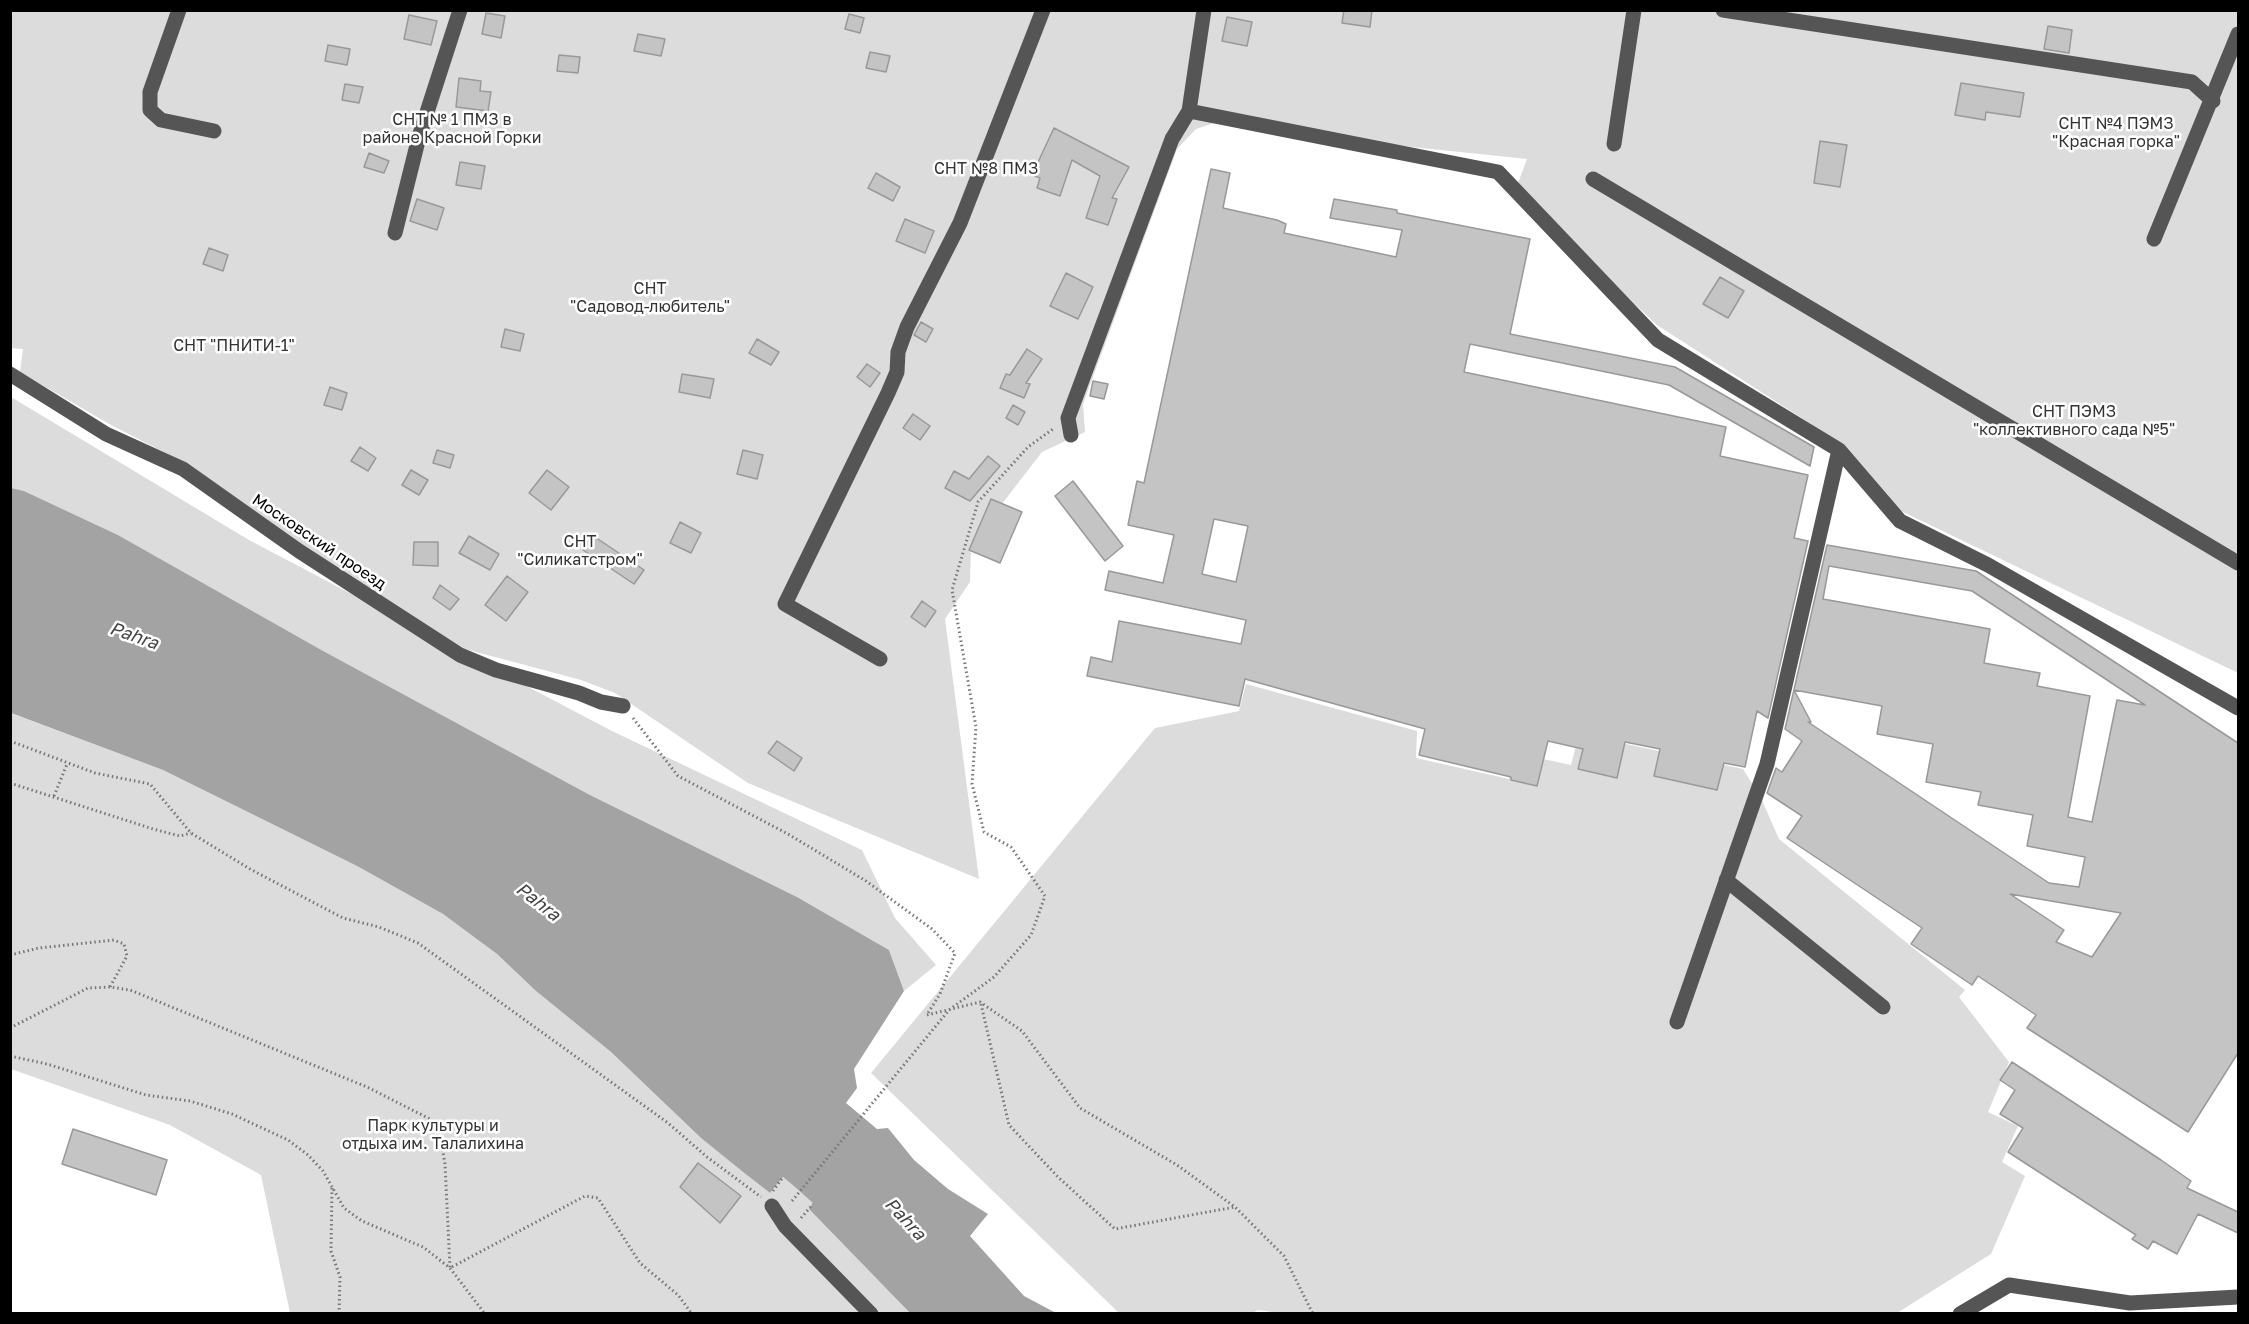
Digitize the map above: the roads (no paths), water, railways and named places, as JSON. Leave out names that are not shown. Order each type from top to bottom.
[{"type":"street","points":[[178,10],[150,92],[150,110],[161,120],[214,131]]},
{"type":"street","points":[[395,233],[419,136],[460,10]]},
{"type":"street","points":[[880,659],[785,604],[888,393],[897,372],[898,352],[907,327],[960,223],[1043,10]]},
{"type":"street","points":[[1071,435],[1068,418],[1172,139],[1189,111],[1204,10]]},
{"type":"street","points":[[1614,144],[1634,10]]},
{"type":"street","points":[[1724,10],[2192,82],[2212,101]]},
{"type":"street","points":[[2154,239],[2238,34]]},
{"type":"street","points":[[1189,111],[1498,172],[1658,340],[1839,450],[1900,521],[1988,565],[2238,708]]},
{"type":"street","points":[[1593,179],[2238,563]]},
{"type":"street","name":"Московский проезд","points":[[10,374],[106,434],[183,469],[299,551],[460,655],[496,670],[569,690],[601,702],[623,706]]},
{"type":"street","points":[[1677,1022],[1767,764],[1839,450]]},
{"type":"street","points":[[1726,880],[1883,1007]]},
{"type":"street","points":[[771,1200],[785,1226],[871,1314]]},
{"type":"street","points":[[1960,1314],[2009,1284],[2130,1303],[2238,1297]]},
{"type":"water","name":"Pahra","points":[[11,488],[24,491],[118,535],[325,652],[590,795],[797,897],[889,950],[904,991],[854,1069],[857,1088],[846,1103],[877,1129],[888,1128],[914,1160],[948,1189],[988,1214],[970,1236],[1024,1296],[1056,1313],[910,1313],[809,1209],[813,1203],[795,1187],[783,1177],[770,1193],[701,1138],[611,1052],[536,991],[497,954],[443,914],[357,866],[163,770],[11,713]]},
{"type":"park label","name":"СНТ № 1 ПМЗ в районе Красной Горки","points":[[452,129]]},
{"type":"park label","name":"СНТ №4 ПЭМЗ \"Красная горка\"","points":[[2116,133]]},
{"type":"park label","name":"СНТ №8 ПМЗ","points":[[986,169]]},
{"type":"park label","name":"СНТ \"Садовод-любитель\"","points":[[650,298]]},
{"type":"park label","name":"СНТ \"ПНИТИ-1\"","points":[[234,346]]},
{"type":"park label","name":"СНТ ПЭМЗ \"коллективного сада №5\"","points":[[2074,421]]},
{"type":"park label","name":"СНТ \"Силикатстром\"","points":[[580,551]]},
{"type":"park label","name":"Парк культуры и отдыха им. Талалихина","points":[[433,1135]]}]
